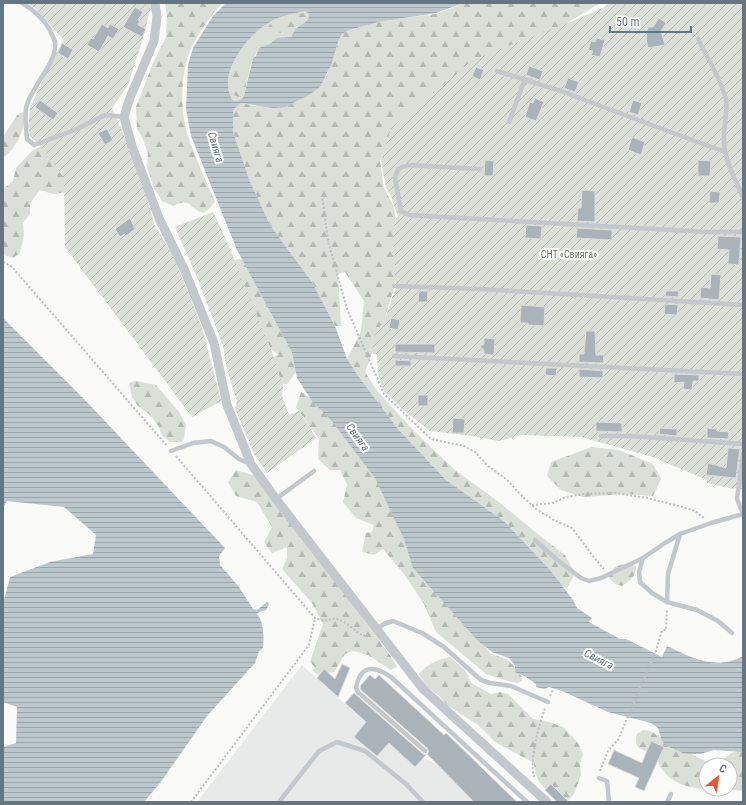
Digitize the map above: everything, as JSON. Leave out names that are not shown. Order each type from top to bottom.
[{"type":"street","points":[[156,3],[158,17],[154,41],[128,100],[124,117],[132,146],[159,218],[184,269],[214,343],[227,406],[251,464],[276,499],[423,688],[542,799]]},
{"type":"lane","points":[[22,3],[35,10],[46,24],[55,41],[54,52],[43,77],[26,108],[27,139],[34,145],[75,130],[105,115],[124,117]]},
{"type":"lane","points":[[698,39],[726,99],[724,140],[725,152],[743,198]]},
{"type":"lane","points":[[497,71],[561,91],[725,152]]},
{"type":"lane","points":[[509,122],[525,79]]},
{"type":"lane","points":[[480,169],[408,165],[398,169],[395,178],[401,211],[409,215],[707,232],[743,232]]},
{"type":"lane","points":[[394,286],[481,289],[743,305]]},
{"type":"lane","points":[[394,356],[743,374]]},
{"type":"lane","points":[[601,436],[630,436],[743,444]]},
{"type":"lane","points":[[171,451],[193,443],[211,441],[224,447],[239,459],[251,464]]},
{"type":"lane","points":[[535,540],[556,559],[581,578],[589,582],[601,578],[643,558],[680,534],[743,514],[736,499],[743,454]]},
{"type":"lane","points":[[276,499],[314,471]]},
{"type":"lane","points":[[667,602],[668,574],[680,534]]},
{"type":"lane","points":[[643,558],[639,572],[640,582],[652,594],[667,602],[697,610],[718,621],[732,633]]},
{"type":"lane","points":[[377,629],[384,624],[393,621],[422,633],[444,647],[481,680],[511,686],[548,702]]},
{"type":"lane","points":[[425,751],[358,692],[356,688],[361,674],[368,669],[374,668],[391,677],[527,802]]},
{"type":"lane","points":[[279,802],[319,751],[337,742],[365,751],[406,784],[423,802]]},
{"type":"lane","points":[[599,778],[607,781],[609,802]]},
{"type":"lane","points":[[667,802],[671,794]]},
{"type":"path","points":[[322,195],[328,241],[347,309],[384,394],[431,440],[464,446],[475,452],[488,466],[506,479],[531,505],[554,520],[572,528],[601,567],[612,573]]},
{"type":"path","points":[[3,262],[12,266],[315,618],[324,621],[335,618],[344,622],[363,636],[377,629]]},
{"type":"path","points":[[531,505],[553,503],[566,497],[584,494],[616,493],[647,498],[683,507],[695,511],[711,523]]},
{"type":"path","points":[[599,778],[601,768],[608,751],[618,740],[656,651],[662,632],[663,630],[666,630],[667,602]]},
{"type":"path","points":[[191,802],[309,645],[315,618]]},
{"type":"path","points":[[542,799],[532,772],[540,720],[548,702]]},
{"type":"shaded area","points":[[302,665],[415,767],[423,758],[435,763],[474,802],[197,802]]},
{"type":"green space","points":[[27,3],[152,3],[128,85],[112,108],[139,171],[155,226],[174,257],[202,327],[221,401],[192,417],[65,247],[64,178],[36,141],[30,137],[28,126],[30,108],[49,66],[64,40],[35,8]]},
{"type":"green space","points":[[165,3],[222,3],[204,26],[190,51],[184,72],[183,83],[182,95],[186,129],[195,155],[215,202],[203,213],[183,202],[173,206],[162,201],[154,188],[147,167],[148,154],[143,139],[137,129],[136,107],[153,63],[166,37],[167,16]]},
{"type":"green space","points":[[463,3],[600,3],[394,129],[380,161],[384,188],[393,205],[395,214],[400,268],[384,321],[365,372],[378,392],[414,431],[455,470],[500,503],[565,555],[575,573],[567,588],[563,587],[551,571],[504,521],[446,480],[398,429],[359,377],[347,359],[361,331],[364,301],[345,272],[338,274],[341,326],[335,326],[312,282],[270,225],[249,179],[233,132],[233,111],[241,103],[255,106],[326,77],[340,37],[349,30],[372,23],[435,14]]},
{"type":"green space","name":"СНТ «Свияга»","points":[[609,3],[743,3],[743,489],[734,489],[707,483],[707,480],[653,457],[581,437],[522,435],[499,441],[430,431],[402,409],[384,391],[380,382],[377,354],[373,354],[372,340],[386,316],[396,287],[393,231],[396,218],[398,217],[391,196],[386,187],[381,161],[391,128],[468,64],[487,54],[603,8]]},
{"type":"green space","points":[[305,11],[309,14],[308,19],[294,31],[291,37],[277,38],[271,43],[259,48],[251,63],[244,96],[239,101],[232,100],[228,89],[231,68],[246,42],[271,21]]},
{"type":"green space","points":[[305,13],[307,14],[303,23],[290,34],[273,32],[267,29],[278,19]]},
{"type":"green space","points":[[237,66],[243,73],[246,81],[245,90],[240,97],[232,95],[229,88],[230,75]]},
{"type":"green space","points":[[23,112],[24,119],[22,132],[16,144],[3,158],[3,137],[17,115]]},
{"type":"green space","points":[[48,144],[58,144],[68,192],[54,194],[39,190],[30,204],[30,214],[23,223],[24,235],[20,253],[13,258],[3,255],[3,189],[13,181],[16,168],[33,150]]},
{"type":"green space","points":[[213,212],[228,244],[272,352],[283,386],[282,396],[289,415],[299,411],[316,438],[267,473],[254,454],[235,408],[237,402],[226,365],[223,346],[199,282],[175,227]]},
{"type":"green space","points":[[237,259],[257,262],[302,364],[287,384],[267,382],[264,360],[279,355],[261,341],[225,271]]},
{"type":"green space","points":[[136,381],[156,385],[179,412],[186,425],[184,439],[181,442],[170,442],[162,435],[159,427],[149,414],[138,406],[132,397],[129,383]]},
{"type":"green space","points":[[301,392],[329,409],[371,465],[456,614],[491,654],[506,659],[512,664],[522,677],[522,681],[517,683],[486,674],[436,632],[424,604],[404,574],[383,549],[374,555],[362,552],[366,533],[372,532],[374,525],[356,518],[343,502],[347,485],[340,470],[330,470],[318,459],[319,439],[296,407]]},
{"type":"green space","points":[[592,447],[619,450],[653,464],[661,479],[653,496],[626,494],[583,497],[561,490],[547,476],[551,462]]},
{"type":"green space","points":[[236,470],[256,476],[390,655],[397,667],[391,670],[368,655],[353,651],[345,654],[334,672],[317,674],[313,671],[314,666],[310,662],[323,624],[312,603],[282,569],[287,558],[287,547],[272,553],[264,542],[272,527],[257,502],[236,496],[228,482]]},
{"type":"green space","points":[[629,563],[636,566],[634,575],[622,586],[615,584],[609,577],[614,568]]},
{"type":"green space","points":[[450,657],[466,671],[471,683],[491,694],[500,692],[508,694],[533,719],[549,722],[563,727],[578,743],[583,754],[580,764],[581,775],[574,794],[567,802],[549,791],[540,783],[537,778],[534,763],[495,742],[478,725],[447,705],[439,696],[426,686],[419,674],[433,663]]},
{"type":"green space","points":[[643,730],[650,731],[698,758],[698,788],[689,787],[668,776],[663,771],[656,756],[638,747],[636,744],[637,734]]},
{"type":"green space","points":[[743,748],[743,791],[738,790],[738,757],[726,757]]},
{"type":"water","name":"Свияга","points":[[226,3],[463,3],[436,13],[378,22],[349,30],[342,34],[331,65],[320,87],[309,95],[285,107],[273,108],[241,103],[236,107],[233,111],[233,132],[249,179],[270,225],[312,282],[335,326],[347,359],[398,429],[446,480],[504,521],[551,571],[573,600],[577,608],[592,618],[589,622],[620,639],[626,639],[662,657],[667,646],[686,655],[714,663],[733,660],[743,656],[743,752],[714,750],[700,754],[685,754],[667,746],[662,741],[658,728],[651,723],[608,712],[562,691],[549,687],[544,689],[536,687],[536,684],[515,672],[515,665],[509,658],[492,652],[478,641],[413,568],[404,539],[375,478],[331,420],[312,401],[297,378],[292,352],[237,250],[191,136],[186,109],[188,65],[193,48],[213,16]],"holes":[[[305,11],[309,14],[307,21],[296,29],[291,37],[277,38],[271,43],[259,48],[256,56],[253,58],[244,96],[239,101],[232,100],[228,89],[231,68],[246,42],[271,21]]]},
{"type":"water","points":[[3,318],[84,399],[225,548],[219,556],[220,565],[239,587],[253,609],[257,610],[267,602],[269,604],[266,610],[257,614],[262,626],[263,648],[259,651],[255,663],[207,716],[160,783],[144,802],[3,802],[3,747],[16,743],[17,707],[3,702],[3,604],[10,577],[50,562],[93,554],[96,535],[64,507],[7,501],[3,508]]},
{"type":"building","points":[[135,7],[143,12],[138,20],[140,21],[138,25],[146,29],[142,37],[123,27]]},
{"type":"building","points":[[659,18],[666,23],[661,31],[665,45],[648,48],[646,38],[648,27],[653,27]]},
{"type":"building","points":[[102,24],[108,28],[110,24],[119,29],[113,39],[108,36],[99,52],[87,45],[91,38],[93,39]]},
{"type":"building","points":[[597,38],[605,40],[600,57],[591,55],[593,51],[588,50],[591,41],[595,42]]},
{"type":"building","points":[[62,43],[73,50],[68,59],[58,53]]},
{"type":"building","points":[[529,66],[543,71],[540,80],[526,75]]},
{"type":"building","points":[[476,67],[484,70],[480,80],[472,76]]},
{"type":"building","points":[[568,78],[579,82],[575,92],[564,88]]},
{"type":"building","points":[[535,98],[544,102],[536,121],[525,117],[530,102],[533,103]]},
{"type":"building","points":[[40,100],[58,113],[53,120],[35,107]]},
{"type":"building","points":[[633,100],[642,103],[638,115],[629,112]]},
{"type":"building","points":[[107,129],[113,140],[105,145],[98,133]]},
{"type":"building","points":[[632,137],[645,142],[641,155],[628,150]]},
{"type":"building","points":[[485,160],[494,161],[493,176],[484,176]]},
{"type":"building","points":[[698,160],[711,161],[710,176],[698,176]]},
{"type":"building","points":[[582,190],[595,191],[595,222],[577,221],[578,208],[581,208]]},
{"type":"building","points":[[710,191],[720,192],[719,203],[709,203]]},
{"type":"building","points":[[130,218],[135,229],[126,236],[124,234],[120,237],[115,229]]},
{"type":"building","points":[[526,225],[542,226],[541,239],[525,238]]},
{"type":"building","points":[[577,228],[612,230],[612,240],[576,238]]},
{"type":"building","points":[[718,236],[741,237],[739,265],[728,264],[729,250],[717,249]]},
{"type":"building","points":[[711,274],[721,275],[719,300],[700,298],[701,287],[710,288]]},
{"type":"building","points":[[419,291],[428,291],[427,302],[418,302]]},
{"type":"building","points":[[666,291],[679,291],[678,297],[665,296]]},
{"type":"building","points":[[665,304],[678,305],[677,315],[664,314]]},
{"type":"building","points":[[521,305],[545,307],[544,326],[520,323]]},
{"type":"building","points":[[391,318],[400,320],[398,330],[389,328]]},
{"type":"building","points":[[586,331],[595,331],[596,355],[604,355],[603,363],[579,362],[579,354],[584,354]]},
{"type":"building","points":[[484,338],[495,339],[494,355],[484,354],[484,350],[480,347],[484,344]]},
{"type":"building","points":[[395,344],[435,344],[435,353],[395,352]]},
{"type":"building","points":[[395,360],[411,361],[411,366],[395,366]]},
{"type":"building","points":[[546,368],[557,368],[556,376],[545,375]]},
{"type":"building","points":[[579,369],[603,371],[603,378],[579,377]]},
{"type":"building","points":[[674,374],[699,375],[699,381],[693,381],[692,390],[683,389],[684,382],[674,383]]},
{"type":"building","points":[[418,395],[428,395],[428,406],[418,406]]},
{"type":"building","points":[[453,418],[465,419],[464,433],[452,433]]},
{"type":"building","points":[[596,422],[622,423],[622,432],[596,431]]},
{"type":"building","points":[[660,428],[677,429],[677,436],[659,434]]},
{"type":"building","points":[[707,428],[729,432],[728,439],[707,438]]},
{"type":"building","points":[[728,448],[740,449],[736,478],[706,475],[708,463],[726,468]]},
{"type":"building","points":[[342,664],[350,668],[338,697],[317,678],[324,669],[335,679]]},
{"type":"building","points":[[370,675],[375,679],[379,675],[444,735],[446,733],[517,802],[474,802],[427,754],[429,752],[427,748],[361,690],[360,686]]},
{"type":"building","points":[[354,693],[423,754],[427,754],[415,767],[389,743],[377,756],[354,737],[366,722],[345,703]]},
{"type":"building","points":[[651,741],[664,747],[644,791],[635,787],[639,778],[608,764],[614,750],[642,763]]},
{"type":"building","points":[[551,784],[569,802],[557,802],[545,790]]}]
